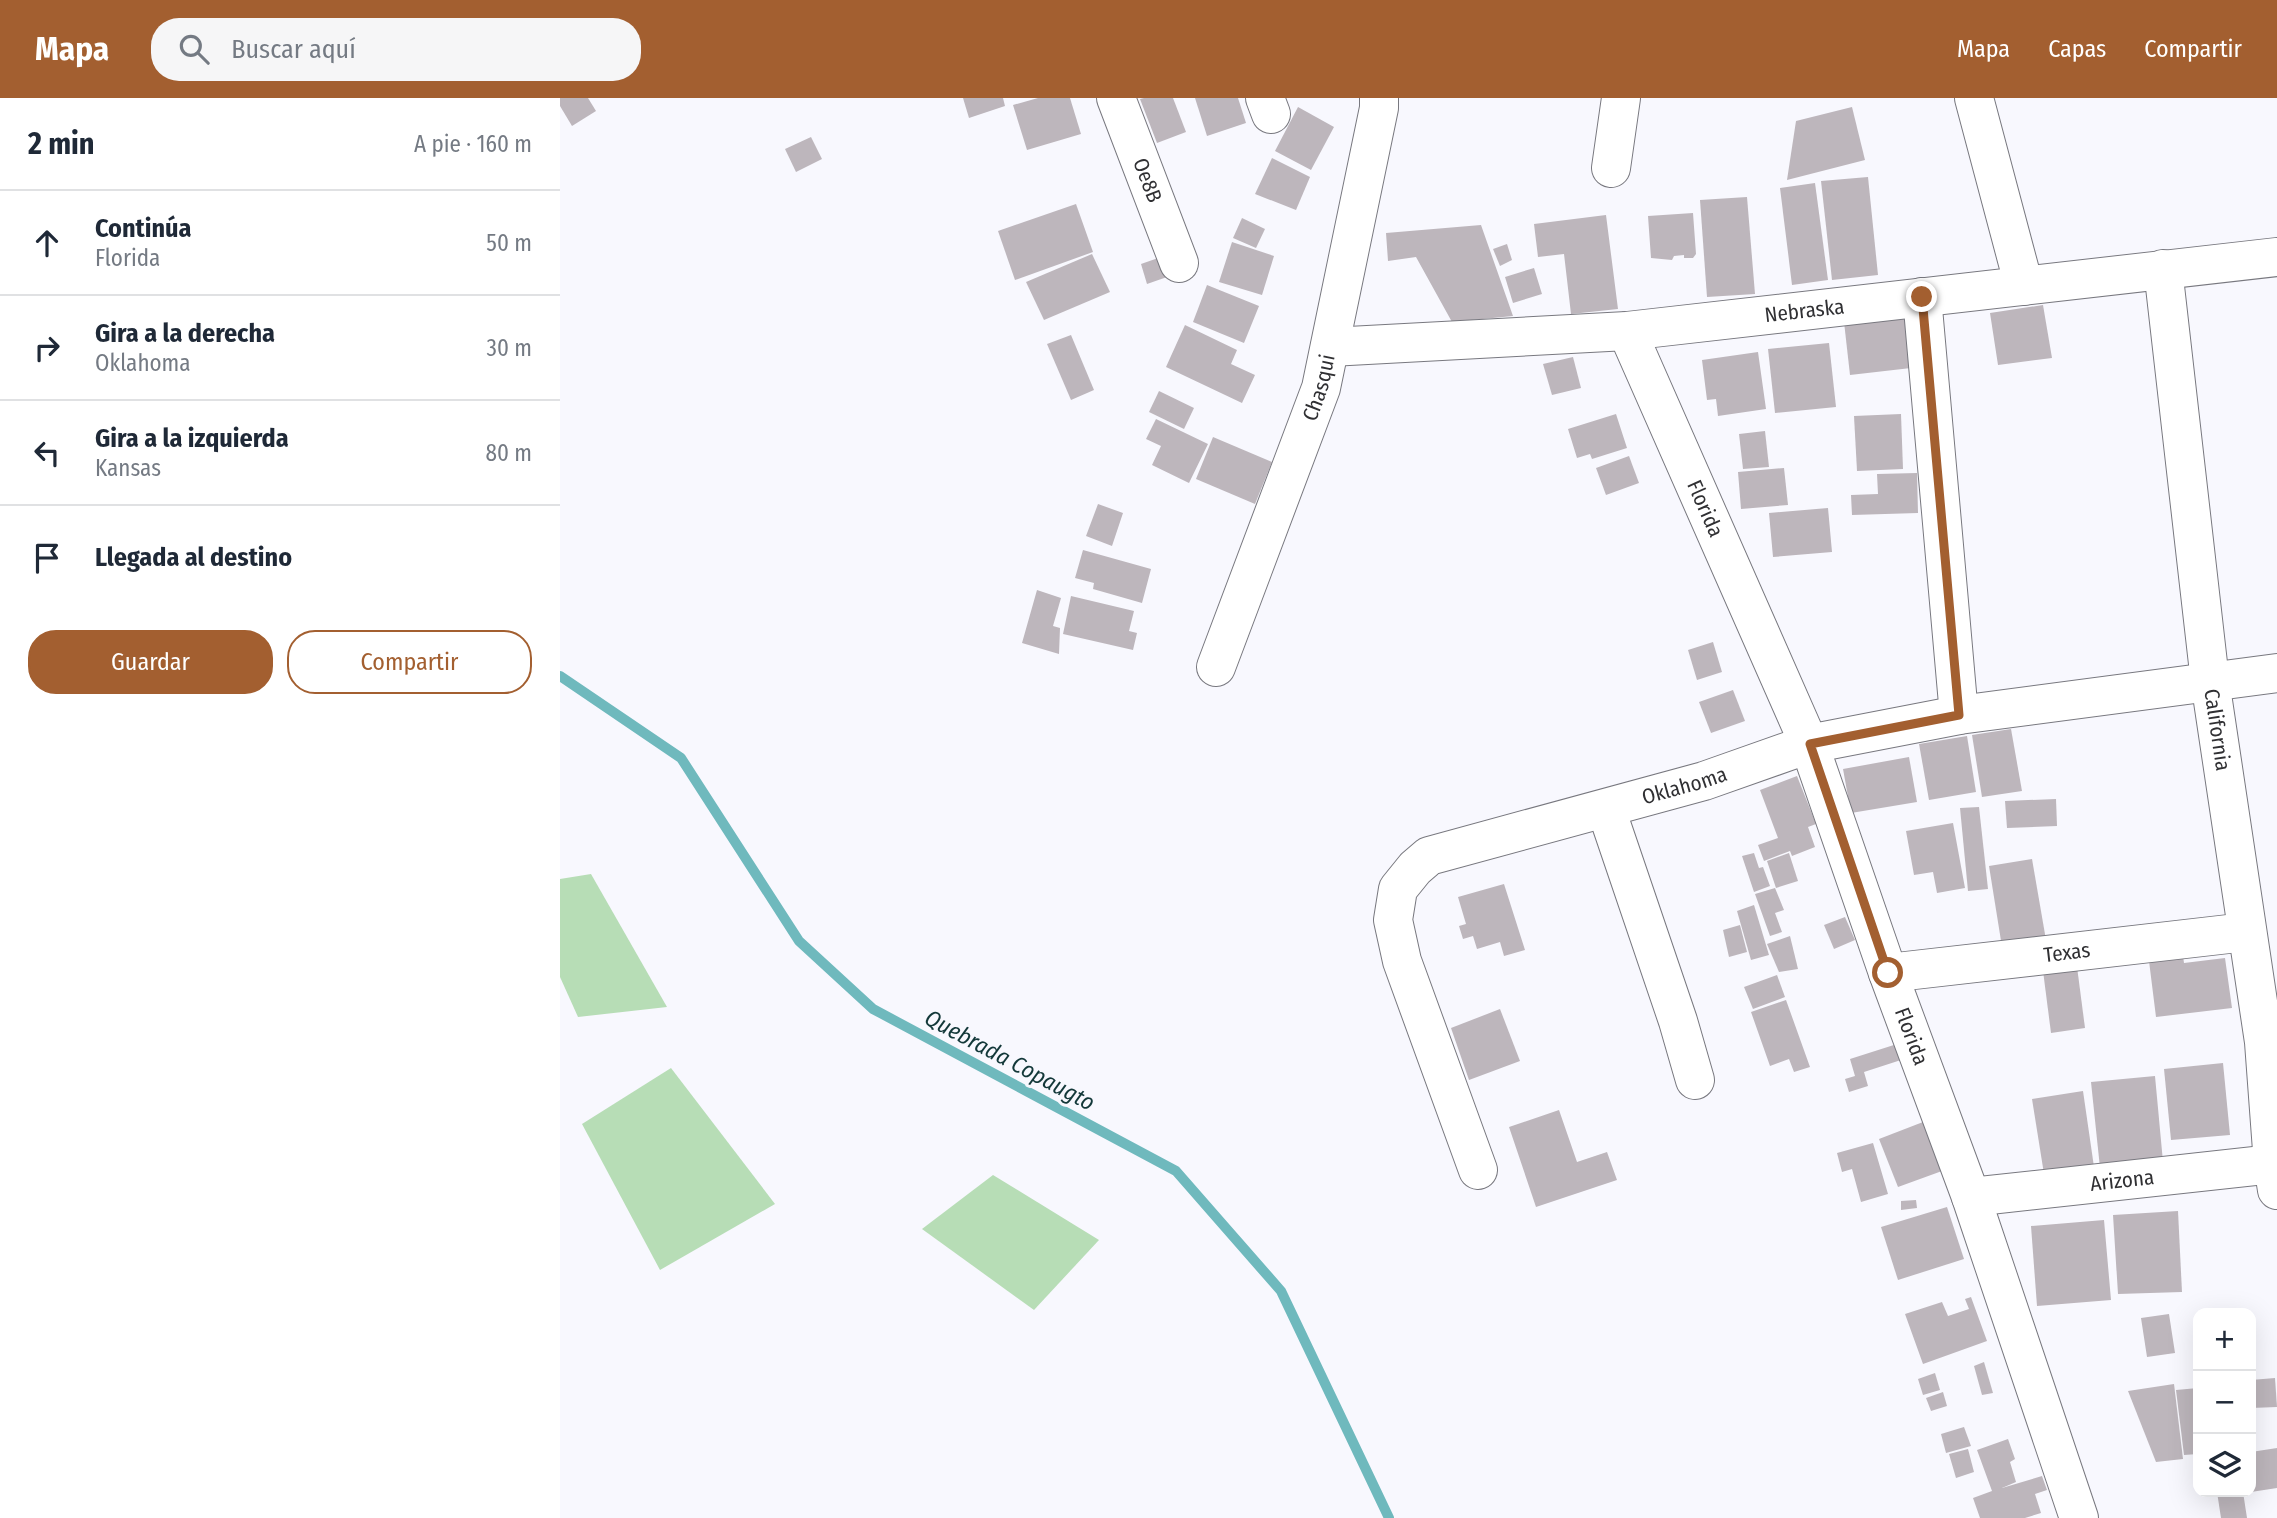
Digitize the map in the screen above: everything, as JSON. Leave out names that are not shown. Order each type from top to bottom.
[{"type":"street","name":"Oe8B","points":[[1116,98],[1179,263]]},
{"type":"street","name":"Chasqui","points":[[1216,667],[1321,388],[1379,98]]},
{"type":"street","points":[[1611,168],[1621,98]]},
{"type":"street","points":[[1974,98],[2024,286]]},
{"type":"street","name":"Nebraska","points":[[1330,347],[1627,331],[2277,257]]},
{"type":"street","name":"California","points":[[2162,269],[2210,681],[2246,932],[2270,1041],[2275,1177]]},
{"type":"street","points":[[1922,297],[1959,715]]},
{"type":"street","name":"Florida","points":[[1627,331],[1810,744],[1888,973],[1971,1197],[2079,1518]]},
{"type":"street","name":"Oklahoma","points":[[1478,1170],[1402,961],[1393,919],[1398,889],[1415,867],[1429,856],[1704,781],[1810,744],[1959,715],[2277,673]]},
{"type":"street","points":[[1606,809],[1678,1021],[1695,1080]]},
{"type":"street","name":"Texas","points":[[1888,973],[2246,932]]},
{"type":"street","name":"Arizona","points":[[1971,1197],[2275,1177]]},
{"type":"green space","points":[[591,874],[667,1007],[578,1017],[560,977],[560,879]]},
{"type":"green space","points":[[671,1068],[775,1204],[660,1270],[582,1124]]},
{"type":"green space","points":[[993,1175],[1099,1240],[1034,1310],[922,1229]]},
{"type":"building","points":[[560,98],[588,98],[596,111],[572,126],[560,106]]},
{"type":"building","points":[[963,98],[1003,98],[1005,106],[969,118]]},
{"type":"building","points":[[1038,98],[1070,98],[1081,134],[1027,150],[1013,105]]},
{"type":"building","points":[[1173,98],[1186,132],[1157,143],[1140,99]]},
{"type":"building","points":[[1195,98],[1238,98],[1246,123],[1207,136]]},
{"type":"building","points":[[1298,107],[1334,127],[1311,170],[1275,151]]},
{"type":"building","points":[[1852,107],[1865,160],[1787,180],[1796,121]]},
{"type":"building","points":[[811,137],[822,159],[796,172],[785,149]]},
{"type":"building","points":[[1272,158],[1310,177],[1296,210],[1255,194]]},
{"type":"building","points":[[1868,177],[1878,275],[1832,280],[1821,181]]},
{"type":"building","points":[[1815,183],[1828,280],[1792,285],[1780,188]]},
{"type":"building","points":[[1747,197],[1755,294],[1707,297],[1700,200]]},
{"type":"building","points":[[1076,204],[1093,252],[1015,280],[998,231]]},
{"type":"building","points":[[1693,213],[1696,254],[1693,258],[1684,258],[1684,255],[1674,256],[1672,260],[1651,258],[1648,216]]},
{"type":"building","points":[[1606,215],[1618,309],[1571,314],[1564,254],[1538,257],[1534,224]]},
{"type":"building","points":[[1242,218],[1265,229],[1256,248],[1233,238]]},
{"type":"building","points":[[1481,225],[1513,316],[1452,322],[1416,257],[1388,261],[1386,233]]},
{"type":"building","points":[[1232,242],[1274,256],[1262,295],[1219,282]]},
{"type":"building","points":[[1507,244],[1512,260],[1500,266],[1493,249]]},
{"type":"building","points":[[1092,254],[1110,292],[1044,320],[1026,282]]},
{"type":"building","points":[[1161,257],[1167,277],[1147,284],[1141,264]]},
{"type":"building","points":[[1534,268],[1542,294],[1513,303],[1505,277]]},
{"type":"building","points":[[1207,285],[1259,306],[1244,343],[1193,322]]},
{"type":"building","points":[[2043,305],[2052,358],[1998,365],[1990,313]]},
{"type":"building","points":[[1904,306],[1911,368],[1850,375],[1843,313]]},
{"type":"building","points":[[1185,325],[1237,350],[1231,364],[1255,375],[1242,403],[1166,367]]},
{"type":"building","points":[[1071,335],[1094,390],[1071,400],[1047,344]]},
{"type":"building","points":[[1829,343],[1836,407],[1775,413],[1768,349]]},
{"type":"building","points":[[1758,352],[1766,409],[1718,416],[1716,399],[1707,400],[1702,360]]},
{"type":"building","points":[[1573,357],[1581,388],[1552,395],[1543,364]]},
{"type":"building","points":[[1159,391],[1194,408],[1184,429],[1149,412]]},
{"type":"building","points":[[1616,414],[1627,448],[1592,459],[1590,454],[1577,458],[1568,429]]},
{"type":"building","points":[[1901,414],[1903,469],[1857,471],[1854,416]]},
{"type":"building","points":[[1156,419],[1208,444],[1189,483],[1152,465],[1161,446],[1146,439]]},
{"type":"building","points":[[1765,431],[1769,467],[1743,469],[1739,434]]},
{"type":"building","points":[[1213,437],[1272,462],[1255,504],[1196,479]]},
{"type":"building","points":[[1629,456],[1639,483],[1606,495],[1596,468]]},
{"type":"building","points":[[1784,468],[1788,505],[1741,509],[1738,472]]},
{"type":"building","points":[[1917,473],[1918,513],[1852,515],[1851,495],[1878,494],[1877,474]]},
{"type":"building","points":[[1098,504],[1123,513],[1112,546],[1086,536]]},
{"type":"building","points":[[1828,508],[1832,552],[1773,557],[1769,513]]},
{"type":"building","points":[[1083,550],[1151,569],[1142,603],[1093,589],[1094,583],[1075,578]]},
{"type":"building","points":[[1037,590],[1061,598],[1053,626],[1060,628],[1059,654],[1022,643]]},
{"type":"building","points":[[1071,596],[1134,611],[1129,631],[1137,633],[1133,650],[1063,634]]},
{"type":"building","points":[[1713,642],[1722,672],[1697,680],[1688,650]]},
{"type":"building","points":[[1733,690],[1745,721],[1711,733],[1699,702]]},
{"type":"building","points":[[2011,729],[2022,791],[1982,797],[1972,735]]},
{"type":"building","points":[[1967,736],[1976,792],[1929,800],[1919,744]]},
{"type":"building","points":[[1909,757],[1917,802],[1851,813],[1843,769]]},
{"type":"building","points":[[1797,776],[1816,824],[1808,827],[1815,847],[1792,856],[1790,851],[1764,861],[1758,845],[1778,838],[1760,790]]},
{"type":"building","points":[[2056,799],[2057,826],[2007,828],[2005,801]]},
{"type":"building","points":[[1979,807],[1988,889],[1968,891],[1960,808]]},
{"type":"building","points":[[1953,823],[1965,888],[1937,893],[1933,872],[1914,875],[1906,831]]},
{"type":"building","points":[[1754,853],[1770,886],[1754,892],[1742,856]]},
{"type":"building","points":[[1789,853],[1798,881],[1776,888],[1767,861]]},
{"type":"building","points":[[2032,859],[2046,940],[2002,947],[1989,866]]},
{"type":"building","points":[[1504,884],[1525,950],[1504,956],[1500,942],[1477,949],[1473,936],[1463,939],[1459,926],[1466,924],[1458,897]]},
{"type":"building","points":[[1775,888],[1784,910],[1775,913],[1782,932],[1770,936],[1755,894]]},
{"type":"building","points":[[1754,905],[1769,955],[1751,960],[1737,911]]},
{"type":"building","points":[[1845,917],[1855,940],[1834,949],[1824,925]]},
{"type":"building","points":[[1740,925],[1747,952],[1729,957],[1723,930]]},
{"type":"building","points":[[1790,936],[1798,969],[1779,972],[1767,944]]},
{"type":"building","points":[[2182,949],[2184,963],[2225,958],[2232,1008],[2156,1017],[2148,953]]},
{"type":"building","points":[[2076,959],[2085,1028],[2051,1033],[2042,963]]},
{"type":"building","points":[[1777,975],[1785,997],[1753,1009],[1744,987]]},
{"type":"building","points":[[1786,1000],[1810,1067],[1794,1072],[1789,1059],[1770,1066],[1751,1012]]},
{"type":"building","points":[[1500,1009],[1520,1061],[1469,1080],[1451,1028]]},
{"type":"building","points":[[1897,1044],[1901,1060],[1864,1072],[1868,1086],[1849,1092],[1845,1079],[1855,1076],[1850,1059]]},
{"type":"building","points":[[2223,1063],[2230,1135],[2171,1140],[2164,1069]]},
{"type":"building","points":[[2155,1076],[2163,1162],[2100,1168],[2091,1082]]},
{"type":"building","points":[[2083,1091],[2094,1167],[2044,1174],[2032,1099]]},
{"type":"building","points":[[1559,1110],[1577,1162],[1607,1152],[1617,1180],[1536,1207],[1509,1127]]},
{"type":"building","points":[[1923,1122],[1942,1171],[1898,1187],[1879,1139]]},
{"type":"building","points":[[1873,1143],[1888,1194],[1861,1202],[1852,1169],[1842,1172],[1837,1153]]},
{"type":"building","points":[[1916,1200],[1917,1208],[1901,1210],[1901,1201]]},
{"type":"building","points":[[1947,1207],[1964,1259],[1898,1280],[1881,1227]]},
{"type":"building","points":[[2178,1211],[2182,1292],[2118,1294],[2113,1215]]},
{"type":"building","points":[[2104,1220],[2111,1300],[2037,1306],[2031,1226]]},
{"type":"building","points":[[1971,1297],[1987,1341],[1923,1364],[1905,1314],[1942,1302],[1948,1316],[1969,1309],[1965,1299]]},
{"type":"building","points":[[2169,1314],[2175,1353],[2147,1357],[2141,1318]]},
{"type":"building","points":[[1984,1362],[1993,1393],[1982,1395],[1974,1366]]},
{"type":"building","points":[[1935,1373],[1940,1390],[1923,1395],[1918,1379]]},
{"type":"building","points":[[2275,1378],[2277,1407],[2256,1408],[2256,1380]]},
{"type":"building","points":[[2174,1384],[2183,1459],[2156,1462],[2128,1391]]},
{"type":"building","points":[[2193,1388],[2193,1454],[2184,1455],[2176,1390]]},
{"type":"building","points":[[1943,1392],[1947,1406],[1931,1411],[1926,1398]]},
{"type":"building","points":[[1964,1427],[1971,1446],[1946,1453],[1941,1434]]},
{"type":"building","points":[[2008,1439],[2015,1459],[2010,1462],[2016,1482],[2002,1488],[2042,1476],[2047,1490],[2035,1494],[2041,1513],[2025,1518],[1980,1518],[1973,1498],[1992,1491],[1977,1450]]},
{"type":"building","points":[[2277,1448],[2277,1488],[2256,1491],[2256,1451]]},
{"type":"building","points":[[1968,1449],[1974,1472],[1956,1478],[1949,1454]]},
{"type":"building","points":[[2218,1497],[2244,1497],[2247,1518],[2221,1518]]},
{"type":"waterway","name":"Quebrada Copaugto","points":[[560,676],[681,758],[799,941],[873,1009],[1176,1171],[1281,1291],[1389,1518]]},
{"type":"route","points":[[1888,973],[1810,744],[1959,715],[1922,297]]}]
